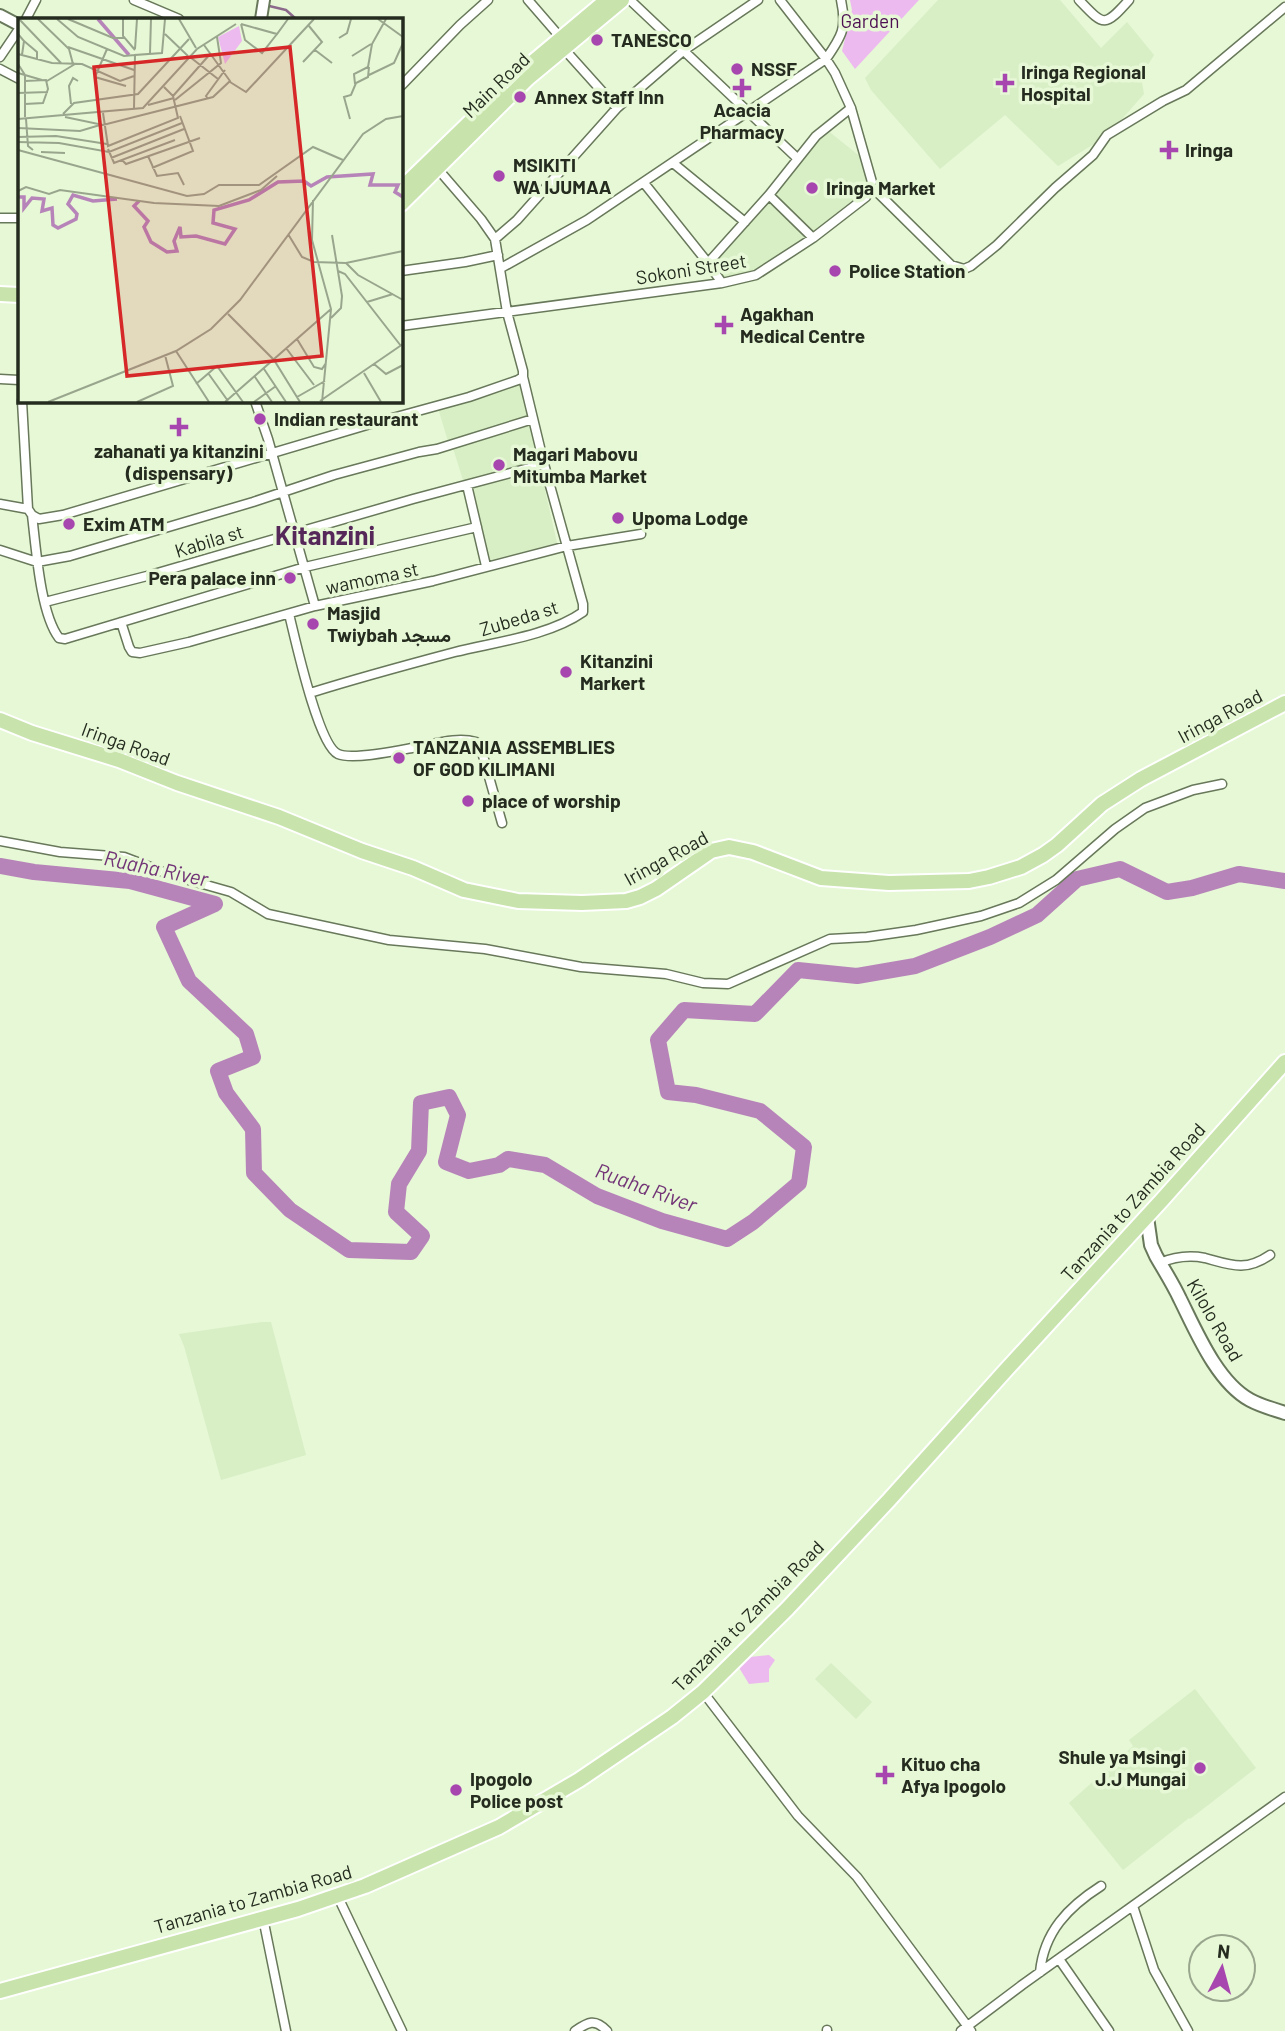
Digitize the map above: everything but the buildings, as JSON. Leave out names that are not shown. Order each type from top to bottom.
[{"type":"highway","points":[[402,187],[519,75],[562,44],[607,0]]},
{"type":"highway","name":"Main Road","points":[[402,203],[562,44],[622,0]]},
{"type":"highway","points":[[0,294],[18,295]]},
{"type":"highway","points":[[0,303],[18,303]]},
{"type":"highway","name":"Iringa Road","points":[[0,720],[279,817],[464,890],[518,901],[582,903],[626,901],[640,897],[656,890],[711,851],[729,847],[753,852],[821,878],[889,883],[969,881],[989,877],[1021,867],[1043,855],[1102,804],[1140,779],[1285,703]]},
{"type":"highway","name":"Tanzania to Zambia Road","points":[[0,1991],[338,1896],[499,1827],[627,1748],[703,1692],[787,1609],[1147,1217],[1285,1062]]},
{"type":"main road","name":"Kilolo Road","points":[[1147,1217],[1151,1245],[1210,1355],[1230,1383],[1249,1399],[1285,1413]]},
{"type":"street","points":[[27,18],[36,0]]},
{"type":"street","points":[[134,0],[177,18]]},
{"type":"street","points":[[261,18],[264,0]]},
{"type":"street","points":[[402,85],[488,0]]},
{"type":"street","points":[[528,0],[617,108]]},
{"type":"street","points":[[630,0],[797,158]]},
{"type":"street","points":[[437,168],[495,239],[517,220],[617,108],[683,51],[758,0]]},
{"type":"street","points":[[780,0],[827,59],[851,108],[871,186],[951,265],[964,269],[997,245],[1093,155],[1107,135],[1186,90],[1285,7]]},
{"type":"street","points":[[501,268],[576,227],[827,59],[842,36],[845,17],[841,0]]},
{"type":"street","points":[[1079,0],[1100,20],[1105,21],[1112,19],[1129,0]]},
{"type":"street","points":[[0,15],[18,26]]},
{"type":"street","points":[[0,57],[18,29]]},
{"type":"street","points":[[0,69],[18,78]]},
{"type":"street","points":[[708,263],[769,195],[816,136],[851,108]]},
{"type":"street","points":[[673,163],[746,222]]},
{"type":"street","points":[[644,183],[722,283]]},
{"type":"street","name":"Sokoni Street","points":[[402,326],[722,283],[756,275],[813,238],[866,197],[871,186]]},
{"type":"street","points":[[769,195],[813,238]]},
{"type":"street","points":[[0,218],[18,218]]},
{"type":"street","name":"Zubeda st","points":[[310,693],[531,634],[583,612],[523,377],[495,239]]},
{"type":"street","points":[[402,271],[498,255]]},
{"type":"street","points":[[0,504],[30,512],[39,519],[63,515],[469,397],[523,377]]},
{"type":"street","points":[[22,402],[30,512],[37,562],[51,625],[59,638],[65,639],[305,568],[477,527]]},
{"type":"street","points":[[255,402],[315,606]]},
{"type":"street","points":[[0,550],[37,562],[69,556],[334,475],[437,449],[533,419]]},
{"type":"street","name":"Kabila st","points":[[45,602],[147,576],[295,532],[544,464]]},
{"type":"street","points":[[467,485],[486,566]]},
{"type":"street","name":"wamoma st","points":[[121,622],[132,652],[140,653],[315,606],[433,581],[567,546],[641,534]]},
{"type":"street","points":[[289,614],[310,693],[332,750],[342,755],[390,752],[453,741],[475,741],[482,752],[502,823]]},
{"type":"street","points":[[0,841],[60,852],[124,857],[171,875],[231,892],[268,914],[389,940],[485,949],[581,967],[666,974],[703,984],[728,984],[830,939],[916,930],[981,916],[1019,903],[1056,880],[1115,829],[1145,808],[1193,790],[1222,784]]},
{"type":"street","points":[[1160,1263],[1177,1257],[1196,1257],[1240,1266],[1260,1262],[1270,1255]]},
{"type":"street","points":[[703,1692],[798,1816],[857,1877],[967,2029],[1040,1972],[1285,1797]]},
{"type":"street","points":[[1040,1972],[1044,1952],[1062,1916],[1101,1886]]},
{"type":"street","points":[[338,1896],[402,2031]]},
{"type":"street","points":[[1133,1906],[1154,1970],[1188,2031]]},
{"type":"street","points":[[263,1918],[286,2031]]},
{"type":"street","points":[[1059,1959],[1109,2031]]},
{"type":"street","points":[[575,2031],[594,2022],[607,2031]]},
{"type":"shaded area","name":"Iringa Regional Hospital","points":[[938,0],[1060,0],[1101,48],[1127,22],[1154,55],[1141,76],[1144,94],[1107,136],[1058,166],[1005,115],[940,169],[871,90],[865,78]]},
{"type":"shaded area","points":[[822,126],[862,158],[868,185],[853,204],[753,274],[723,279],[710,263]]},
{"type":"shaded area","name":"Magari Mabovu Mitumba Market","points":[[521,384],[557,543],[488,561],[438,408]]},
{"type":"shaded area","points":[[271,1322],[306,1455],[221,1480],[179,1334]]},
{"type":"shaded area","points":[[831,1663],[872,1702],[856,1719],[815,1679]]},
{"type":"shaded area","points":[[1195,1689],[1256,1768],[1123,1870],[1069,1803],[1133,1746],[1129,1740]]},
{"type":"green space","name":"Garden","points":[[850,0],[919,0],[855,69],[842,51],[852,10]]},
{"type":"green space","points":[[769,1655],[775,1660],[769,1669],[769,1682],[749,1684],[738,1666],[750,1657]]},
{"type":"waterway","points":[[265,5],[286,10],[295,18]]},
{"type":"waterway","name":"Ruaha River","points":[[0,866],[130,881],[215,904],[164,927],[189,981],[246,1034],[253,1057],[218,1071],[226,1093],[253,1129],[254,1173],[290,1210],[349,1250],[411,1252],[422,1236],[396,1212],[399,1184],[419,1151],[421,1103],[449,1097],[458,1115],[446,1162],[469,1171],[499,1165],[508,1159],[545,1165],[597,1196],[662,1221],[727,1239],[753,1222],[799,1183],[804,1147],[760,1111],[696,1095],[668,1092],[658,1040],[684,1010],[755,1014],[798,970],[857,976],[915,966],[990,937],[1037,915],[1077,879],[1120,869],[1167,892],[1192,888],[1239,874],[1285,881]]},
{"type":"place","name":"TANESCO","points":[[597,40]]},
{"type":"place","name":"NSSF","points":[[737,69]]},
{"type":"place","name":"Iringa Regional Hospital","points":[[1005,83]]},
{"type":"place","name":"Acacia Pharmacy","points":[[742,88]]},
{"type":"place","name":"Annex Staff Inn","points":[[520,97]]},
{"type":"place","name":"Iringa","points":[[1169,150]]},
{"type":"place","name":"MSIKITI WA IJUMAA","points":[[499,176]]},
{"type":"place","name":"Iringa Market","points":[[812,188]]},
{"type":"place","name":"Police Station","points":[[835,271]]},
{"type":"place","name":"Agakhan Medical Centre","points":[[724,325]]},
{"type":"place","name":"Indian restaurant","points":[[260,419]]},
{"type":"place","name":"zahanati ya kitanzini (dispensary)","points":[[179,427]]},
{"type":"place","name":"Magari Mabovu Mitumba Market","points":[[499,465]]},
{"type":"place","name":"Upoma Lodge","points":[[618,518]]},
{"type":"place","name":"Exim ATM","points":[[69,524]]},
{"type":"place","name":"Pera palace inn","points":[[290,578]]},
{"type":"place","name":"Masjid Twiybah مسجد","points":[[313,624]]},
{"type":"place","name":"Kitanzini Markert","points":[[566,672]]},
{"type":"place","name":"TANZANIA ASSEMBLIES OF GOD KILIMANI","points":[[399,758]]},
{"type":"place","name":"place of worship","points":[[468,801]]},
{"type":"place","name":"Shule ya Msingi J.J Mungai","points":[[1200,1768]]},
{"type":"place","name":"Kituo cha Afya Ipogolo","points":[[885,1775]]},
{"type":"place","name":"Ipogolo Police post","points":[[456,1790]]},
{"type":"district","name":"Kitanzini","points":[[325,536]]}]
